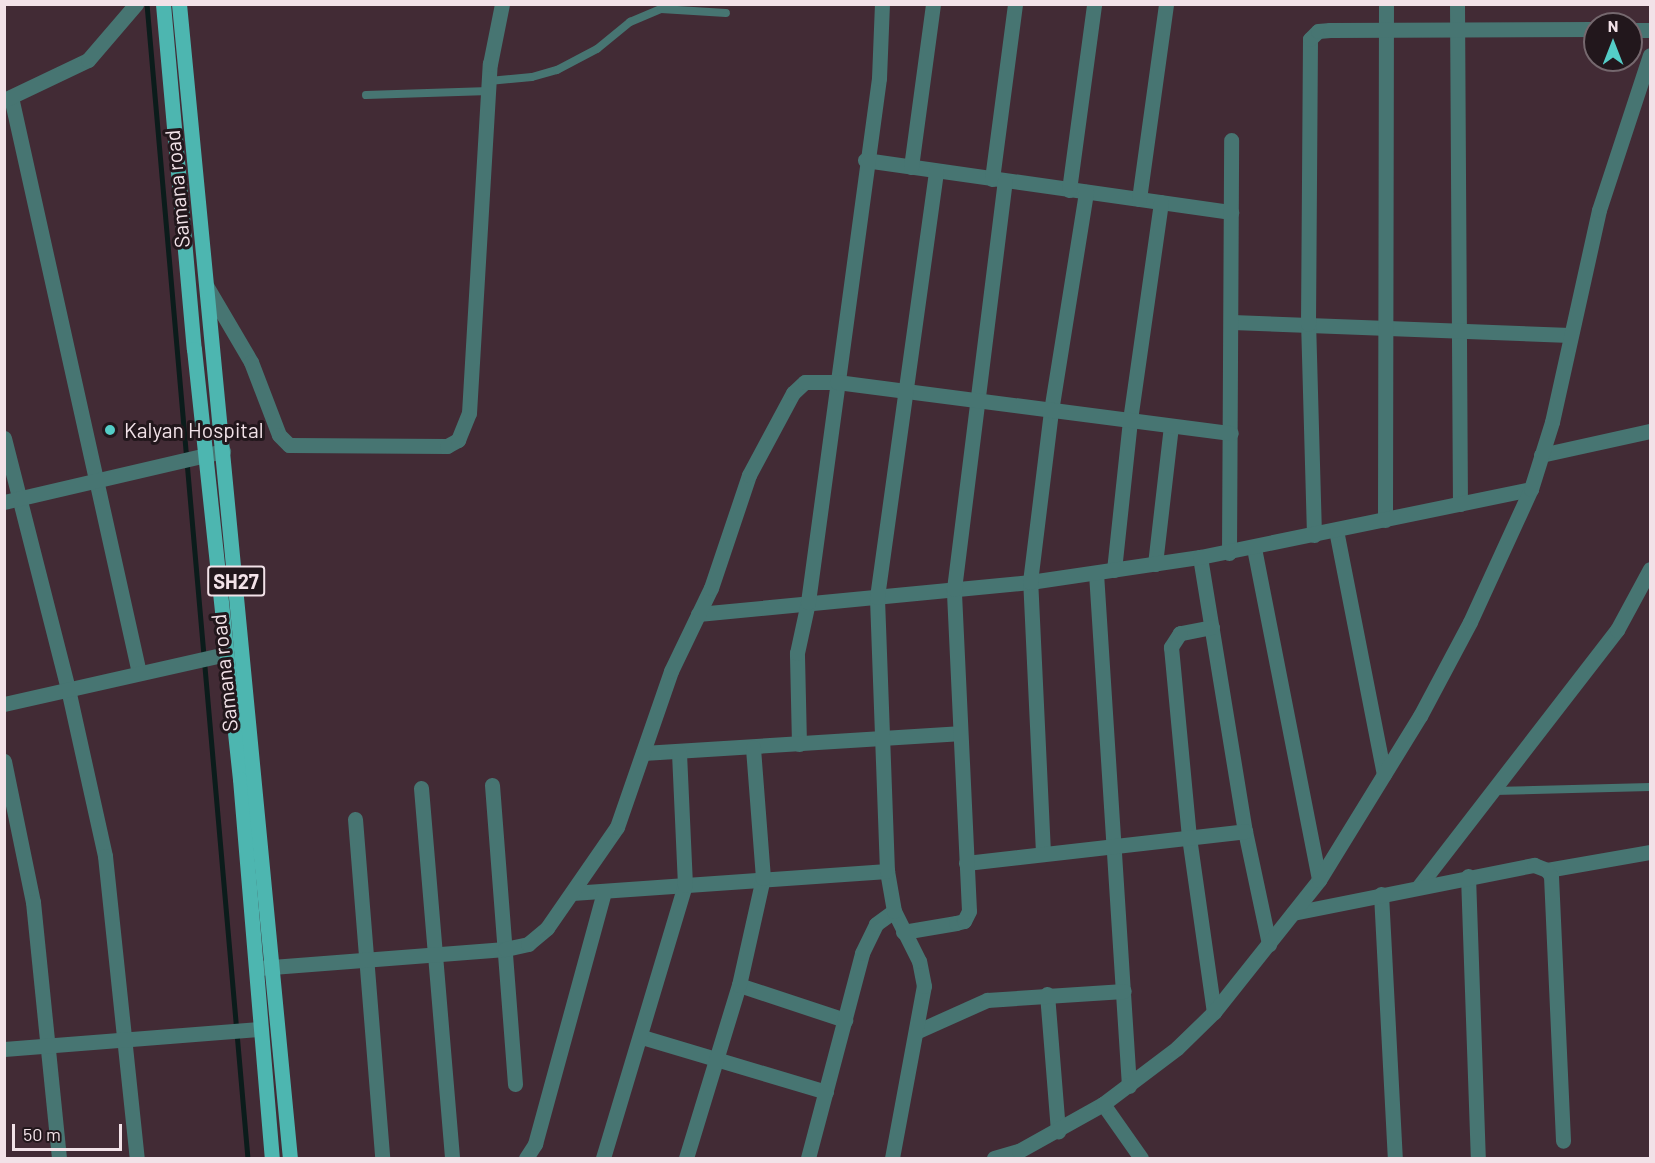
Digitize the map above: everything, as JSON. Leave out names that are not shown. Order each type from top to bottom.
[{"type":"main road","name":"Samana road","points":[[163,4],[205,453],[242,801],[272,1158]]},
{"type":"main road","name":"Samana road","points":[[179,4],[259,801],[290,1158]]},
{"type":"main road","points":[[242,801],[259,801]]},
{"type":"street","points":[[136,4],[88,60],[8,99],[139,673]]},
{"type":"street","points":[[207,287],[251,362],[279,435],[289,445],[447,446],[458,440],[469,413],[489,86],[502,4]]},
{"type":"street","points":[[799,744],[797,653],[808,602],[866,160],[879,78],[882,4]]},
{"type":"street","points":[[911,167],[933,4]]},
{"type":"street","points":[[903,932],[964,921],[969,911],[958,734],[954,589],[977,401],[1015,4]]},
{"type":"street","points":[[1069,190],[1094,4]]},
{"type":"street","points":[[1139,199],[1166,4]]},
{"type":"street","points":[[1385,520],[1388,326],[1386,4]]},
{"type":"street","points":[[1457,4],[1460,504]]},
{"type":"street","points":[[1314,535],[1308,324],[1310,39],[1318,30],[1458,27],[1583,29]]},
{"type":"street","points":[[993,1158],[1021,1155],[1103,1104],[1129,1086],[1214,1012],[1319,880],[1384,774],[1470,622],[1531,489],[1599,210],[1650,55]]},
{"type":"street","points":[[1229,553],[1232,322],[1231,140]]},
{"type":"street","points":[[866,160],[1231,212]]},
{"type":"street","points":[[892,1158],[918,1031],[922,974],[913,946],[903,932],[894,911],[887,871],[879,739],[877,597],[903,391],[936,171]]},
{"type":"street","points":[[1043,853],[1030,582],[1052,411],[1086,192]]},
{"type":"street","points":[[1114,570],[1130,420],[1161,202]]},
{"type":"street","points":[[1232,322],[1459,328],[1570,335]]},
{"type":"street","points":[[256,968],[505,950],[536,939],[572,893],[617,827],[671,671],[711,588],[749,475],[793,393],[813,379],[1231,433]]},
{"type":"street","points":[[1155,564],[1171,426]]},
{"type":"street","points":[[1541,455],[1650,431]]},
{"type":"street","points":[[4,438],[12,500],[68,689],[105,856],[137,1158]]},
{"type":"street","points":[[12,500],[205,453],[223,452]]},
{"type":"street","points":[[698,614],[1030,582],[1096,573],[1229,553],[1531,489]]},
{"type":"street","points":[[1336,530],[1384,774]]},
{"type":"street","points":[[1254,548],[1319,880]]},
{"type":"street","points":[[1200,557],[1245,831],[1269,944]]},
{"type":"street","points":[[1419,886],[1617,630],[1650,569]]},
{"type":"street","points":[[1096,573],[1129,1086]]},
{"type":"street","points":[[1212,627],[1180,633],[1171,647],[1189,837],[1214,1012]]},
{"type":"street","points":[[4,704],[226,654]]},
{"type":"street","points":[[643,753],[958,734]]},
{"type":"street","points":[[686,1158],[739,985],[763,878],[753,747]]},
{"type":"street","points":[[603,1158],[642,1037],[685,885],[679,751]]},
{"type":"street","points":[[4,760],[33,902],[59,1158]]},
{"type":"street","points":[[492,785],[514,1084]]},
{"type":"street","points":[[421,788],[452,1158]]},
{"type":"street","points":[[355,819],[382,1158]]},
{"type":"street","points":[[966,862],[1245,831]]},
{"type":"street","points":[[1293,913],[1468,876],[1534,865],[1547,870],[1650,852]]},
{"type":"street","points":[[1547,870],[1551,876],[1563,1141]]},
{"type":"street","points":[[572,893],[887,871]]},
{"type":"street","points":[[1468,876],[1478,1158]]},
{"type":"street","points":[[526,1158],[535,1144],[604,891]]},
{"type":"street","points":[[1381,894],[1395,1158]]},
{"type":"street","points":[[808,1158],[869,935],[894,911]]},
{"type":"street","points":[[739,985],[844,1020]]},
{"type":"street","points":[[918,1031],[987,1000],[1047,994],[1124,991]]},
{"type":"street","points":[[1047,994],[1058,1132]]},
{"type":"street","points":[[4,1049],[260,1029]]},
{"type":"street","points":[[642,1037],[825,1092]]},
{"type":"street","points":[[1103,1104],[1141,1158]]},
{"type":"lane","points":[[366,95],[489,86],[557,70],[597,49],[630,22],[661,9],[726,14]]},
{"type":"lane","points":[[1494,791],[1650,787]]},
{"type":"waterway","points":[[147,4],[248,1158]]},
{"type":"place","name":"Kalyan Hospital","points":[[110,430]]}]
